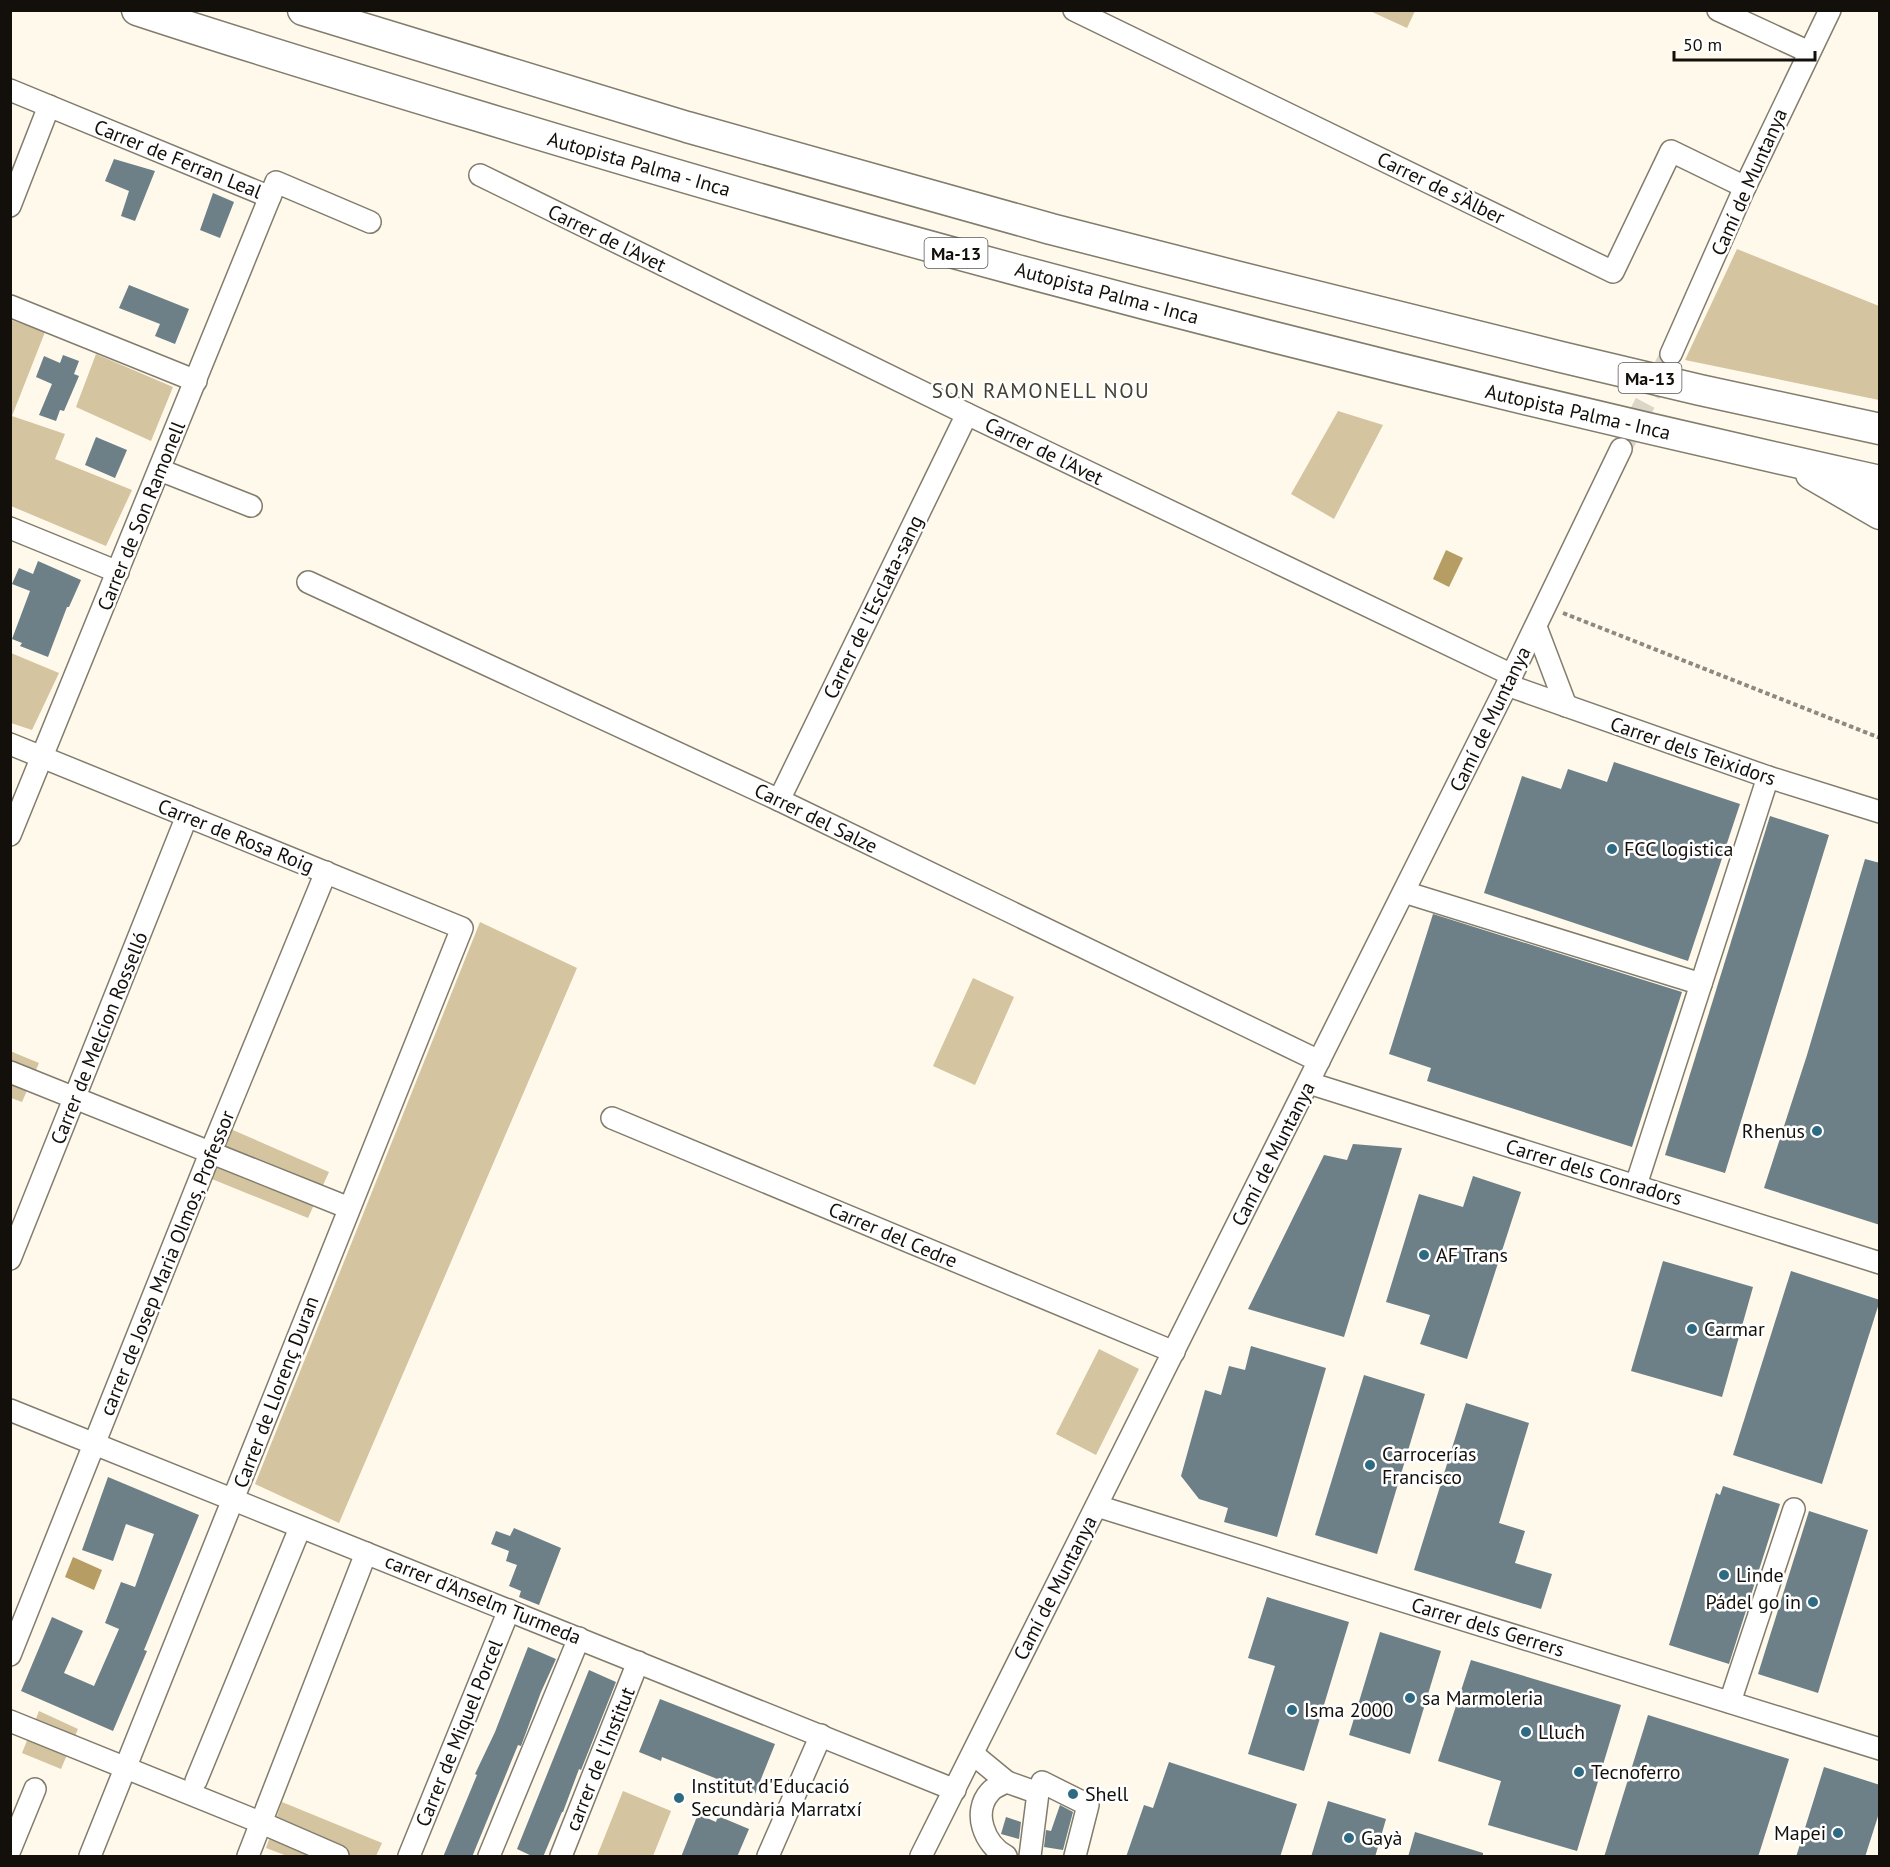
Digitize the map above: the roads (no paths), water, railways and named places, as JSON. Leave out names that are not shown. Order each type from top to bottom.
[{"type":"highway","name":"Autopista Palma - Inca","points":[[136,10],[542,136],[822,217],[1376,363],[1560,409],[1880,481]]},
{"type":"highway","name":"Ma-13","points":[[303,10],[687,127],[1040,226],[1239,278],[1561,357],[1880,429]]},
{"type":"highway","points":[[1785,460],[1880,514]]},
{"type":"street","name":"Carrer de s'Àlber","points":[[1074,10],[1613,272],[1671,151],[1745,187]]},
{"type":"street","points":[[1718,10],[1809,52]]},
{"type":"street","name":"Camí de Muntanya","points":[[1671,354],[1745,187],[1830,10]]},
{"type":"street","name":"Carrer de Ferran Leal","points":[[10,90],[270,197],[276,182],[370,222]]},
{"type":"street","points":[[10,206],[49,106]]},
{"type":"street","name":"Carrer de l'Avet","points":[[480,175],[1510,680]]},
{"type":"street","name":"Carrer de Son Ramonell","points":[[10,835],[270,197]]},
{"type":"street","points":[[10,306],[196,381]]},
{"type":"street","name":"Carrer de l'Esclata-sang","points":[[779,800],[968,414]]},
{"type":"street","name":"Camí de Muntanya","points":[[921,1857],[1510,680],[1621,449]]},
{"type":"street","points":[[160,470],[251,506]]},
{"type":"street","points":[[10,528],[118,572]]},
{"type":"street","name":"Carrer del Salze","points":[[308,582],[779,800],[1319,1061]]},
{"type":"street","points":[[1536,627],[1566,706]]},
{"type":"street","name":"Carrer dels Teixidors","points":[[1510,680],[1566,706],[1768,777],[1880,812]]},
{"type":"street","name":"Carrer de Rosa Roig","points":[[10,744],[462,928]]},
{"type":"street","points":[[1636,1185],[1768,777]]},
{"type":"street","name":"Carrer de Melcion Rosselló","points":[[10,1259],[187,816]]},
{"type":"street","name":"carrer de Josep Maria Olmos, Professor","points":[[10,1654],[211,1151],[326,872]]},
{"type":"street","points":[[1404,892],[1701,984]]},
{"type":"street","name":"Carrer de Llorenç Duran","points":[[90,1857],[462,928]]},
{"type":"street","points":[[10,1072],[349,1208]]},
{"type":"street","name":"Carrer dels Conradors","points":[[1309,1083],[1880,1263]]},
{"type":"street","name":"Carrer del Cedre","points":[[612,1118],[1174,1352]]},
{"type":"street","name":"carrer d'Anselm Turmeda","points":[[10,1410],[955,1790]]},
{"type":"street","name":"Carrer dels Gerrers","points":[[1097,1506],[1880,1749]]},
{"type":"street","points":[[1730,1702],[1794,1509]]},
{"type":"street","points":[[196,1781],[300,1528]]},
{"type":"street","points":[[248,1857],[366,1552]]},
{"type":"street","name":"Carrer de Miquel Porcel","points":[[409,1857],[509,1610]]},
{"type":"street","points":[[489,1857],[579,1638]]},
{"type":"street","name":"carrer de l'Institut","points":[[561,1857],[638,1662]]},
{"type":"street","points":[[10,1721],[262,1823],[338,1857]]},
{"type":"street","points":[[768,1857],[821,1735]]},
{"type":"street","points":[[973,1754],[1007,1782],[1038,1793]]},
{"type":"street","points":[[1006,1857],[995,1850],[982,1826],[981,1806],[991,1790],[1007,1782]]},
{"type":"street","points":[[1030,1857],[1038,1793],[1042,1782],[1088,1805],[1075,1857]]},
{"type":"street","points":[[10,1850],[35,1789]]},
{"type":"tunnel","points":[[1621,449],[1671,354]]},
{"type":"place","name":"FCC logistica","points":[[1612,849]]},
{"type":"place","name":"Rhenus","points":[[1817,1131]]},
{"type":"place","name":"AF Trans","points":[[1424,1255]]},
{"type":"place","name":"Carmar","points":[[1692,1329]]},
{"type":"place","name":"Carrocerías Francisco","points":[[1370,1465]]},
{"type":"place","name":"Linde","points":[[1724,1575]]},
{"type":"place","name":"Pádel go in","points":[[1813,1602]]},
{"type":"place","name":"sa Marmoleria","points":[[1410,1698]]},
{"type":"place","name":"Isma 2000","points":[[1292,1710]]},
{"type":"place","name":"Lluch","points":[[1526,1732]]},
{"type":"place","name":"Tecnoferro","points":[[1579,1772]]},
{"type":"place","name":"Shell","points":[[1073,1794]]},
{"type":"place","name":"Institut d'Educació Secundària Marratxí","points":[[679,1798]]},
{"type":"place","name":"Mapei","points":[[1838,1833]]},
{"type":"place","name":"Gayà","points":[[1349,1838]]},
{"type":"district","name":"SON RAMONELL NOU","points":[[1041,390]]}]
